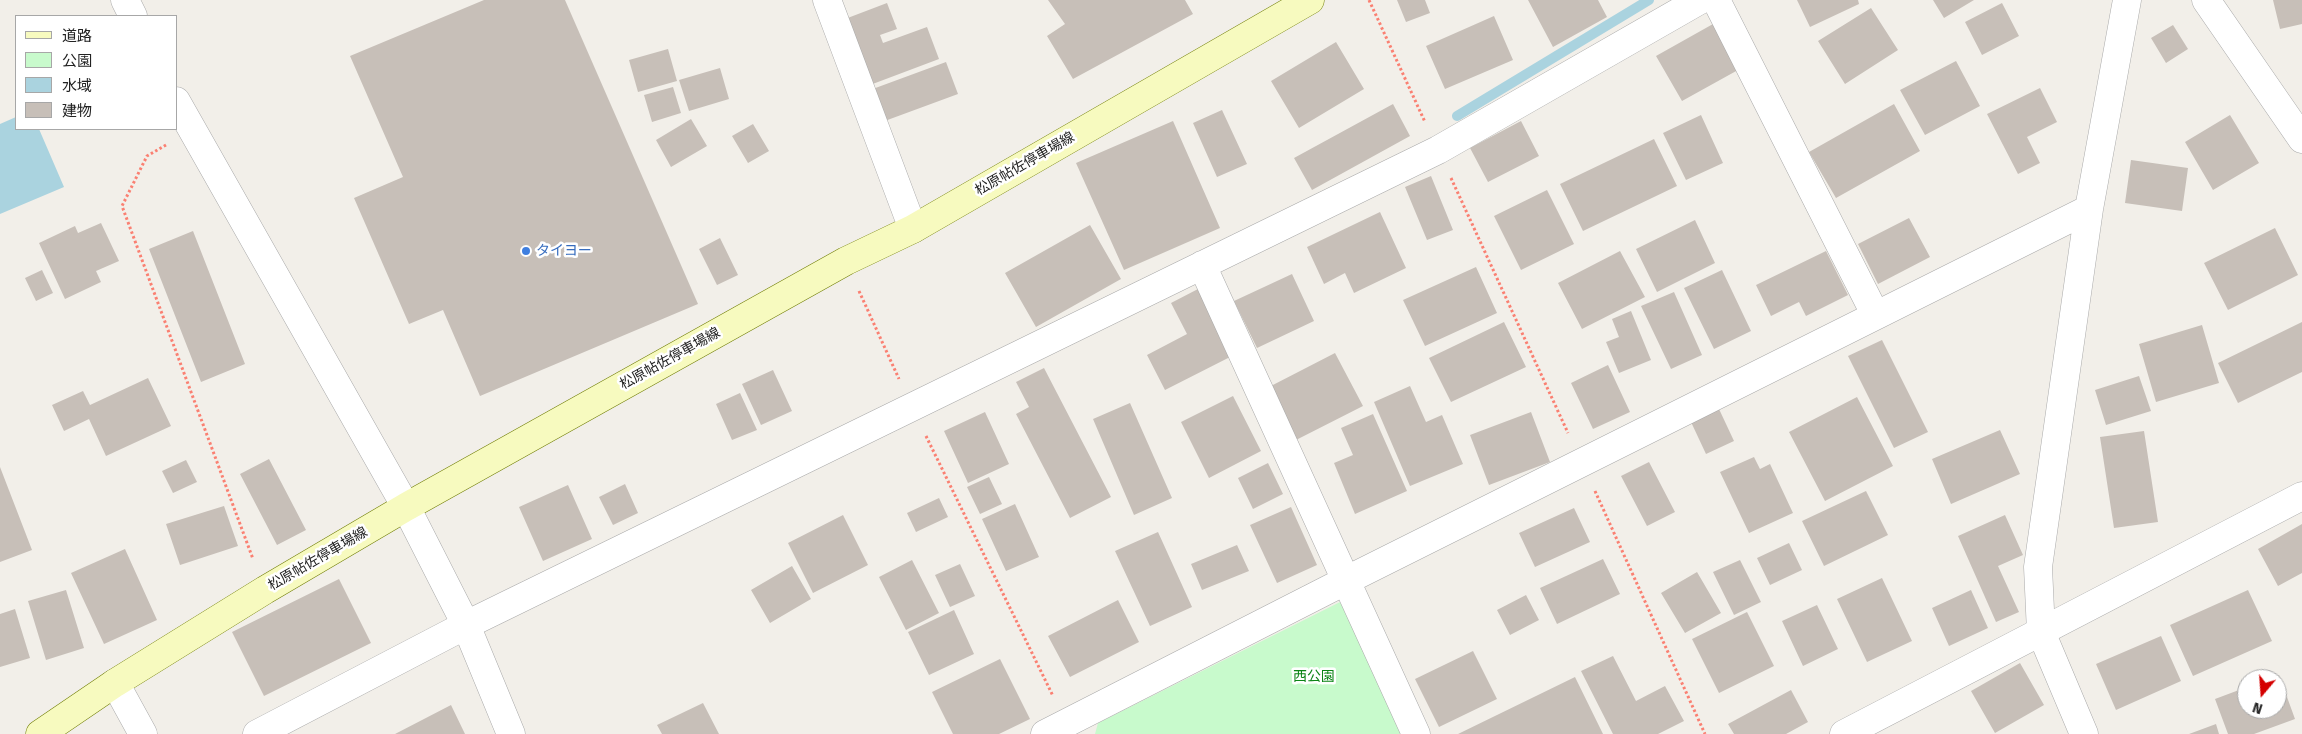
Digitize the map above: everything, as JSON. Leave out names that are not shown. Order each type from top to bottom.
[{"type":"main road","name":"松原帖佐停車場線","points":[[40,734],[115,683],[265,590],[406,507],[846,261],[913,228],[1310,0]]},
{"type":"street","points":[[125,0],[132,15]]},
{"type":"street","points":[[827,0],[913,228]]},
{"type":"street","points":[[257,734],[466,625],[1438,150],[1700,0]]},
{"type":"street","points":[[1716,0],[1876,314]]},
{"type":"street","points":[[2084,734],[2042,632],[2038,567],[2089,209],[2127,0]]},
{"type":"street","points":[[2206,0],[2302,139]]},
{"type":"street","points":[[178,105],[406,507],[466,625],[511,734]]},
{"type":"street","points":[[1055,728],[1876,314],[2089,209]]},
{"type":"street","points":[[1202,264],[1416,734]]},
{"type":"street","points":[[1844,734],[2302,496]]},
{"type":"street","points":[[115,683],[143,734]]},
{"type":"path","points":[[1370,0],[1705,734]]},
{"type":"path","points":[[190,129],[147,156],[122,206],[265,590]]},
{"type":"path","points":[[846,261],[1055,728]]},
{"type":"green space","name":"西公園","points":[[1340,602],[1405,734],[1095,734],[1098,723]]},
{"type":"water","points":[[15,117],[15,130],[39,130],[64,187],[0,214],[0,124]]},
{"type":"building","name":"タイヨー","points":[[484,0],[565,0],[698,304],[480,396],[443,310],[409,324],[354,198],[403,177],[350,56]]},
{"type":"building","points":[[1048,0],[1185,0],[1193,14],[1073,79],[1047,36],[1065,24]]},
{"type":"building","points":[[1397,0],[1425,0],[1430,13],[1406,22]]},
{"type":"building","points":[[1528,0],[1598,0],[1607,17],[1553,47]]},
{"type":"building","points":[[1797,0],[1858,0],[1859,4],[1810,27]]},
{"type":"building","points":[[1933,0],[1974,0],[1944,18]]},
{"type":"building","points":[[2273,0],[2302,0],[2302,24],[2280,29]]},
{"type":"building","points":[[887,3],[897,29],[880,35],[883,43],[927,27],[939,59],[870,85],[845,19]]},
{"type":"building","points":[[2002,3],[2019,36],[1982,55],[1965,22]]},
{"type":"building","points":[[1871,8],[1898,50],[1845,84],[1818,41]]},
{"type":"building","points":[[1494,16],[1513,60],[1445,89],[1426,46]]},
{"type":"building","points":[[1713,24],[1738,70],[1682,101],[1656,56]]},
{"type":"building","points":[[2173,25],[2188,49],[2166,63],[2151,38]]},
{"type":"building","points":[[1336,42],[1364,89],[1299,128],[1271,81]]},
{"type":"building","points":[[668,49],[677,81],[638,92],[629,60]]},
{"type":"building","points":[[1956,61],[1980,106],[1925,135],[1900,90]]},
{"type":"building","points":[[946,62],[958,94],[882,122],[870,90]]},
{"type":"building","points":[[720,68],[729,99],[689,111],[679,80]]},
{"type":"building","points":[[673,87],[681,113],[652,122],[644,95]]},
{"type":"building","points":[[2040,88],[2057,122],[2027,137],[2040,163],[2018,174],[1987,114]]},
{"type":"building","points":[[1393,104],[1410,136],[1312,190],[1294,158]]},
{"type":"building","points":[[1894,104],[1920,151],[1836,198],[1809,152]]},
{"type":"building","points":[[1222,110],[1247,164],[1217,177],[1193,123]]},
{"type":"building","points":[[1701,115],[1723,163],[1686,180],[1663,133]]},
{"type":"building","points":[[2230,115],[2259,163],[2213,190],[2185,142]]},
{"type":"building","points":[[691,119],[707,146],[671,167],[656,140]]},
{"type":"building","points":[[1173,121],[1220,228],[1124,270],[1076,163]]},
{"type":"building","points":[[1521,121],[1539,156],[1488,182],[1470,148]]},
{"type":"building","points":[[753,124],[769,151],[748,163],[732,136]]},
{"type":"building","points":[[1654,139],[1677,186],[1583,231],[1560,184]]},
{"type":"building","points":[[2131,160],[2188,168],[2182,211],[2125,203]]},
{"type":"building","points":[[1431,176],[1453,230],[1427,240],[1405,187]]},
{"type":"building","points":[[1547,190],[1574,244],[1521,270],[1494,216]]},
{"type":"building","points":[[1380,212],[1406,268],[1354,293],[1345,273],[1324,284],[1307,247]]},
{"type":"building","points":[[1909,218],[1930,257],[1878,284],[1858,244]]},
{"type":"building","points":[[1695,220],[1715,263],[1657,292],[1636,249]]},
{"type":"building","points":[[101,223],[119,261],[96,271],[101,282],[65,299],[39,243],[75,226],[78,233]]},
{"type":"building","points":[[1090,225],[1121,279],[1036,327],[1005,273]]},
{"type":"building","points":[[2275,228],[2298,275],[2228,310],[2204,263]]},
{"type":"building","points":[[193,231],[245,364],[201,382],[149,249]]},
{"type":"building","points":[[720,238],[738,275],[717,285],[699,249]]},
{"type":"building","points":[[1620,251],[1645,297],[1582,329],[1558,283]]},
{"type":"building","points":[[1826,251],[1848,295],[1806,316],[1799,302],[1771,316],[1756,285]]},
{"type":"building","points":[[1476,267],[1497,313],[1425,346],[1403,300]]},
{"type":"building","points":[[42,270],[53,293],[36,301],[25,278]]},
{"type":"building","points":[[1722,270],[1751,331],[1714,349],[1684,288]]},
{"type":"building","points":[[1292,274],[1314,321],[1257,348],[1234,301]]},
{"type":"building","points":[[1198,289],[1232,356],[1165,390],[1147,355],[1187,334],[1171,303]]},
{"type":"building","points":[[1674,292],[1702,355],[1671,369],[1641,306]]},
{"type":"building","points":[[1631,311],[1651,360],[1619,373],[1606,342],[1619,337],[1612,319]]},
{"type":"building","points":[[1504,322],[1526,367],[1451,402],[1429,358]]},
{"type":"building","points":[[2302,322],[2302,372],[2238,403],[2218,363]]},
{"type":"building","points":[[2202,325],[2219,383],[2156,402],[2139,344]]},
{"type":"building","points":[[1882,340],[1928,432],[1894,448],[1848,356]]},
{"type":"building","points":[[1335,353],[1363,406],[1296,440],[1269,387]]},
{"type":"building","points":[[1608,365],[1630,412],[1593,429],[1571,383]]},
{"type":"building","points":[[1044,368],[1111,497],[1070,518],[1016,414],[1029,407],[1016,382]]},
{"type":"building","points":[[773,370],[792,411],[761,425],[742,384]]},
{"type":"building","points":[[2139,376],[2151,411],[2106,425],[2095,390]]},
{"type":"building","points":[[148,378],[171,426],[106,456],[89,419],[64,431],[52,405],[83,391],[90,405]]},
{"type":"building","points":[[1410,386],[1426,422],[1442,415],[1463,464],[1410,486],[1374,402]]},
{"type":"building","points":[[740,393],[757,430],[732,440],[716,404]]},
{"type":"building","points":[[1233,396],[1261,451],[1209,478],[1181,422]]},
{"type":"building","points":[[1857,397],[1893,466],[1825,501],[1789,432]]},
{"type":"building","points":[[1130,403],[1172,498],[1134,515],[1093,419]]},
{"type":"building","points":[[1719,409],[1734,441],[1706,454],[1691,422]]},
{"type":"building","points":[[985,412],[1009,464],[968,483],[944,431]]},
{"type":"building","points":[[1531,412],[1550,462],[1489,485],[1470,435]]},
{"type":"building","points":[[1373,414],[1407,491],[1355,514],[1334,463],[1353,455],[1341,428]]},
{"type":"building","points":[[2000,430],[2020,474],[1951,504],[1932,459]]},
{"type":"building","points":[[2144,431],[2158,522],[2114,528],[2100,437]]},
{"type":"building","points":[[1754,457],[1760,469],[1770,464],[1793,513],[1749,533],[1720,472]]},
{"type":"building","points":[[269,459],[306,530],[277,545],[240,474]]},
{"type":"building","points":[[186,460],[197,482],[173,493],[162,471]]},
{"type":"building","points":[[1649,462],[1675,512],[1647,526],[1621,476]]},
{"type":"building","points":[[1268,463],[1283,494],[1253,509],[1238,478]]},
{"type":"building","points":[[0,467],[32,550],[0,562]]},
{"type":"building","points":[[989,477],[1002,504],[980,514],[967,487]]},
{"type":"building","points":[[625,484],[638,513],[613,525],[599,497]]},
{"type":"building","points":[[568,485],[592,539],[543,561],[519,507]]},
{"type":"building","points":[[1866,491],[1888,535],[1824,566],[1802,521]]},
{"type":"building","points":[[939,498],[948,517],[916,532],[907,513]]},
{"type":"building","points":[[1015,504],[1039,557],[1006,571],[982,519]]},
{"type":"building","points":[[224,506],[238,546],[180,565],[166,524]]},
{"type":"building","points":[[1291,507],[1317,565],[1277,583],[1250,525]]},
{"type":"building","points":[[1574,508],[1590,542],[1535,567],[1519,533]]},
{"type":"building","points":[[843,515],[868,565],[813,593],[788,543]]},
{"type":"building","points":[[2005,515],[2023,555],[1998,566],[2019,612],[1996,622],[1958,536]]},
{"type":"building","points":[[2302,524],[2302,573],[2278,586],[2258,549]]},
{"type":"building","points":[[1158,532],[1192,607],[1150,626],[1115,551]]},
{"type":"building","points":[[1789,543],[1802,570],[1770,585],[1757,558]]},
{"type":"building","points":[[1237,545],[1249,571],[1202,590],[1191,564]]},
{"type":"building","points":[[125,549],[157,620],[104,644],[71,573]]},
{"type":"building","points":[[1603,559],[1620,594],[1557,624],[1540,588]]},
{"type":"building","points":[[912,560],[939,613],[906,630],[879,577]]},
{"type":"building","points":[[1740,560],[1761,602],[1734,615],[1713,572]]},
{"type":"building","points":[[960,564],[975,596],[950,607],[935,575]]},
{"type":"building","points":[[792,566],[811,599],[770,623],[751,590]]},
{"type":"building","points":[[1697,572],[1721,613],[1685,633],[1661,593]]},
{"type":"building","points":[[1882,578],[1912,641],[1867,662],[1837,599]]},
{"type":"building","points":[[339,579],[371,643],[264,696],[232,632]]},
{"type":"building","points":[[66,590],[84,648],[46,660],[28,601]]},
{"type":"building","points":[[1971,590],[1988,628],[1949,646],[1932,608]]},
{"type":"building","points":[[2248,590],[2272,641],[2193,676],[2170,625]]},
{"type":"building","points":[[1526,595],[1539,620],[1510,635],[1497,610]]},
{"type":"building","points":[[1118,600],[1139,642],[1070,677],[1048,636]]},
{"type":"building","points":[[1817,605],[1838,649],[1803,666],[1782,621]]},
{"type":"building","points":[[15,609],[30,658],[0,667],[0,614]]},
{"type":"building","points":[[954,610],[974,654],[929,675],[908,632]]},
{"type":"building","points":[[1747,612],[1774,666],[1719,693],[1692,639]]},
{"type":"building","points":[[2161,636],[2181,681],[2116,710],[2096,664]]},
{"type":"building","points":[[1473,651],[1497,699],[1439,727],[1415,679]]},
{"type":"building","points":[[1613,656],[1636,701],[1665,686],[1684,721],[1658,734],[1613,734],[1581,671]]},
{"type":"building","points":[[1000,659],[1030,719],[999,734],[953,734],[932,692]]},
{"type":"building","points":[[2020,663],[2044,705],[1995,733],[1971,691]]},
{"type":"building","points":[[1575,677],[1603,734],[1458,734]]},
{"type":"building","points":[[1791,690],[1808,722],[1786,734],[1734,734],[1728,724]]},
{"type":"building","points":[[2237,691],[2237,719],[2287,719],[2287,697],[2295,719],[2254,734],[2228,734],[2215,699]]},
{"type":"building","points":[[703,703],[719,734],[662,734],[657,725]]},
{"type":"building","points":[[451,705],[465,734],[395,734]]},
{"type":"building","points":[[2216,724],[2219,734],[2189,734]]},
{"type":"waterway","points":[[1457,116],[1649,0]]},
{"type":"place","name":"タイヨー","points":[[526,251]]}]
